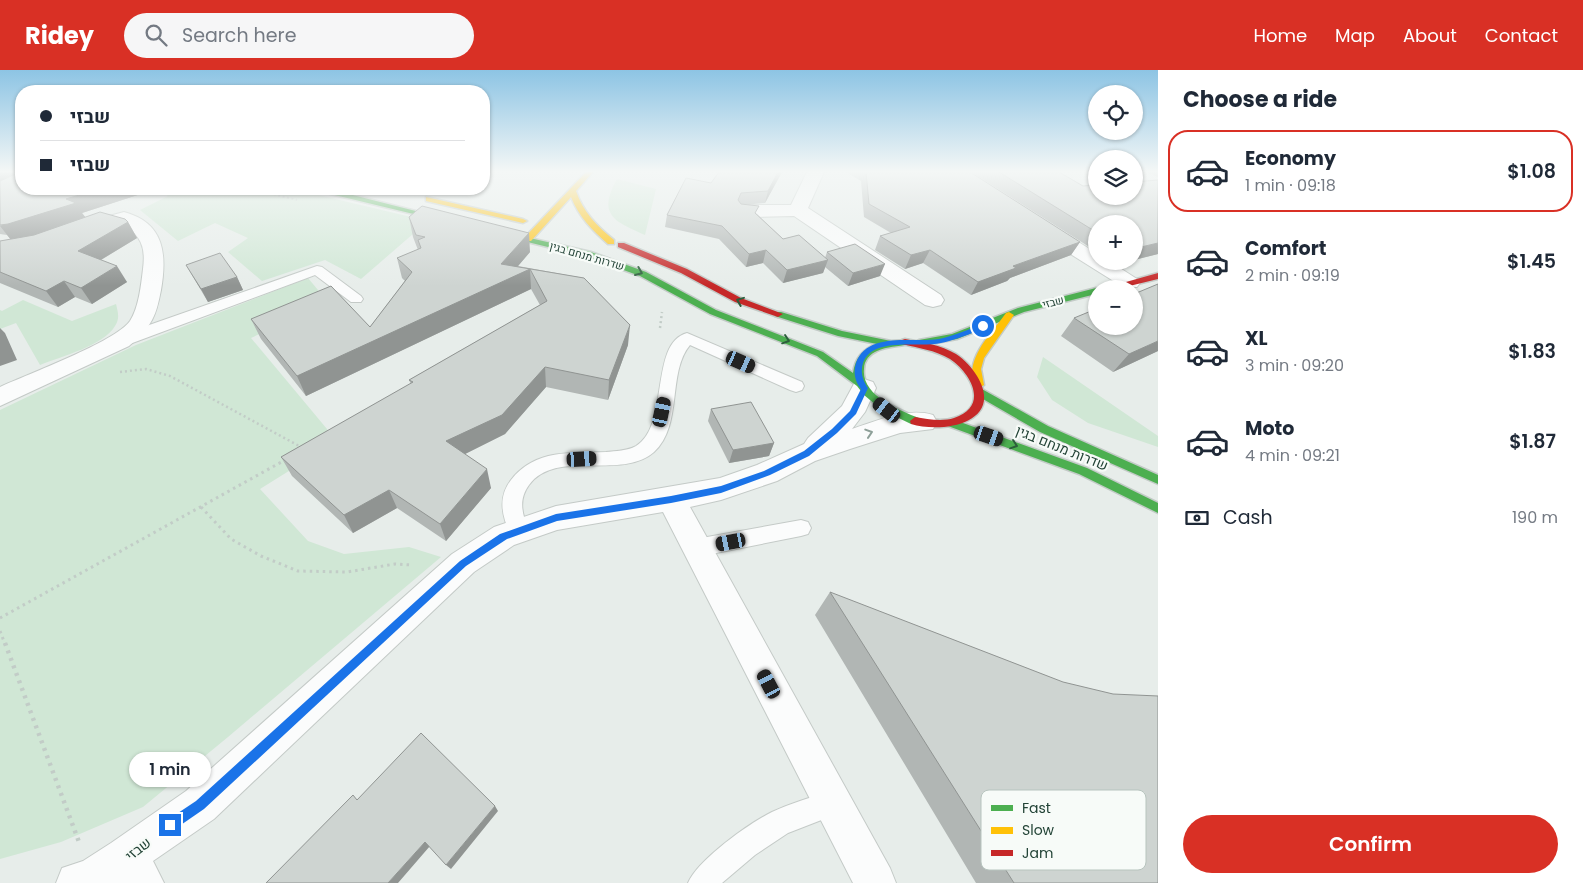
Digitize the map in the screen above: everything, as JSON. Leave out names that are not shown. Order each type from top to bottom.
[{"type":"street","points":[[408,210],[462,223]]},
{"type":"street","name":"שדרות מנחם בגין","points":[[476,210],[557,229]]},
{"type":"street","points":[[528,239],[554,210]]},
{"type":"street","points":[[579,210],[584,217],[611,242]]},
{"type":"street","points":[[746,212],[798,210],[933,300]]},
{"type":"street","points":[[0,397],[121,341],[137,326],[146,309],[156,255],[148,235],[138,224],[124,218],[65,234]]},
{"type":"street","points":[[1029,220],[1125,280]]},
{"type":"street","name":"שדרות מנחם בגין","points":[[481,228],[598,257],[645,274],[700,306],[820,354],[842,367],[862,386]]},
{"type":"street","name":"שדרות מנחם בגין","points":[[584,236],[611,242],[662,261],[746,304],[816,327],[888,343]]},
{"type":"street","points":[[1142,280],[1158,276]]},
{"type":"street","name":"שבזי","points":[[905,342],[924,343],[960,336],[1009,314],[1088,293]]},
{"type":"street","points":[[980,388],[971,372],[957,360],[941,351],[905,342],[888,343],[872,348],[861,357],[857,369],[862,386],[870,397],[887,410],[908,419],[924,422],[952,423],[967,418],[977,409],[982,397],[976,369],[979,358],[1009,314]]},
{"type":"street","name":"שבזי","points":[[806,454],[835,431],[853,412],[862,386]]},
{"type":"street","name":"שדרות מנחם בגין","points":[[980,388],[1000,406],[1031,423],[1158,480]]},
{"type":"street","name":"שבזי","points":[[109,876],[200,805],[463,564],[504,536],[556,518],[671,500],[721,489],[767,473],[806,454],[900,424],[924,422]]},
{"type":"street","name":"שדרות מנחם בגין","points":[[952,423],[1052,458],[1098,478],[1158,508]]},
{"type":"street","points":[[671,500],[875,883]]},
{"type":"lane","points":[[121,341],[317,270],[356,298]]},
{"type":"lane","points":[[519,531],[510,510],[512,496],[520,480],[538,466],[564,460],[634,456],[648,447],[658,432],[675,354],[687,338],[796,386]]},
{"type":"lane","points":[[696,548],[801,528]]},
{"type":"lane","points":[[702,883],[745,846],[780,822],[833,803]]},
{"type":"path","points":[[112,373],[146,369],[170,376],[304,449],[296,454]]},
{"type":"path","points":[[0,618],[287,459]]},
{"type":"path","points":[[202,507],[231,538],[260,556],[298,571],[347,572],[395,564],[420,566],[441,584]]},
{"type":"path","points":[[0,631],[109,876]]},
{"type":"green space","points":[[140,210],[381,210],[428,221],[361,279],[325,260],[262,281],[228,252],[248,238],[215,223],[178,241]]},
{"type":"green space","points":[[609,210],[651,210],[645,235],[617,221]]},
{"type":"green space","points":[[308,278],[328,302],[251,338],[337,441],[260,489],[308,541],[344,554],[409,547],[441,557],[143,807],[61,842],[0,859],[0,410],[136,345]]},
{"type":"green space","points":[[23,300],[72,321],[116,304],[118,321],[109,333],[92,345],[40,365],[16,323],[0,329],[0,310],[2,311]]},
{"type":"green space","points":[[1043,357],[1158,436],[1158,447],[1088,423],[1052,400],[1037,377]]},
{"type":"building","points":[[0,210],[54,210],[8,224],[0,225]]},
{"type":"building","points":[[417,210],[438,210],[529,233],[501,264],[584,278],[630,325],[609,380],[545,367],[502,415],[446,441],[487,469],[440,524],[389,490],[344,515],[281,457],[413,382],[409,380],[547,301],[530,269],[297,376],[251,319],[331,286],[370,327],[412,272],[397,258],[421,248],[418,240],[425,237],[416,235],[409,217]]},
{"type":"building","points":[[670,210],[757,210],[755,213],[783,239],[799,235],[828,260],[787,270],[766,250],[749,254],[722,226],[667,215]]},
{"type":"building","points":[[880,210],[1030,210],[1080,242],[1013,266],[1016,268],[978,282],[930,250],[911,255],[880,236],[910,227]]},
{"type":"building","points":[[1060,210],[1158,210],[1158,243],[1143,247],[1143,215],[1088,215],[1088,227]]},
{"type":"building","points":[[100,212],[125,219],[128,222],[78,251],[117,266],[81,288],[64,281],[46,291],[0,272],[0,241],[34,235]]},
{"type":"building","points":[[855,244],[885,264],[853,273],[827,252]]},
{"type":"building","points":[[220,253],[237,277],[201,289],[186,265]]},
{"type":"building","points":[[1158,284],[1158,341],[1129,354],[1100,335],[1143,335],[1143,290]]},
{"type":"building","points":[[1088,312],[1088,327],[1074,318]]},
{"type":"building","points":[[751,402],[774,443],[733,450],[711,409]]},
{"type":"building","points":[[830,592],[1063,682],[1113,694],[1158,696],[1158,883],[1014,883],[1006,870],[1146,870],[1146,790],[981,790],[981,831]]},
{"type":"building","points":[[421,733],[495,806],[446,865],[425,842],[388,883],[266,883],[353,795],[357,800]]},
{"type":"traffic: fast","points":[[406,210],[451,221]]},
{"type":"traffic: fast","points":[[493,231],[588,254],[643,274],[713,312],[820,354],[860,383]]},
{"type":"traffic: fast","points":[[919,343],[954,337],[1021,310],[1088,293]]},
{"type":"traffic: fast","points":[[778,314],[841,334],[888,343]]},
{"type":"traffic: fast","points":[[905,342],[881,346],[869,352],[860,362],[858,375],[861,384],[876,400],[915,421]]},
{"type":"traffic: fast","points":[[980,392],[1044,429],[1158,480]]},
{"type":"traffic: fast","points":[[952,423],[1083,471],[1158,508]]},
{"type":"traffic: slow","points":[[476,210],[523,221]]},
{"type":"traffic: slow","points":[[528,239],[555,210]]},
{"type":"traffic: slow","points":[[580,210],[598,231],[611,242]]},
{"type":"traffic: slow","points":[[979,385],[976,369],[979,358],[1009,315]]},
{"type":"traffic: jam","points":[[621,245],[684,271],[738,300],[778,314]]},
{"type":"traffic: jam","points":[[1142,280],[1158,276]]},
{"type":"traffic: jam","points":[[905,342],[936,349],[953,357],[970,373],[976,382],[979,392],[979,402],[975,410],[967,417],[954,422],[944,423],[915,421]]},
{"type":"route","points":[[170,825],[200,805],[463,564],[504,536],[556,518],[671,500],[721,489],[767,473],[806,454],[835,431],[853,412],[862,396],[864,388],[860,383],[857,369],[861,357],[872,348],[888,343],[940,341],[960,336],[983,326]]}]
